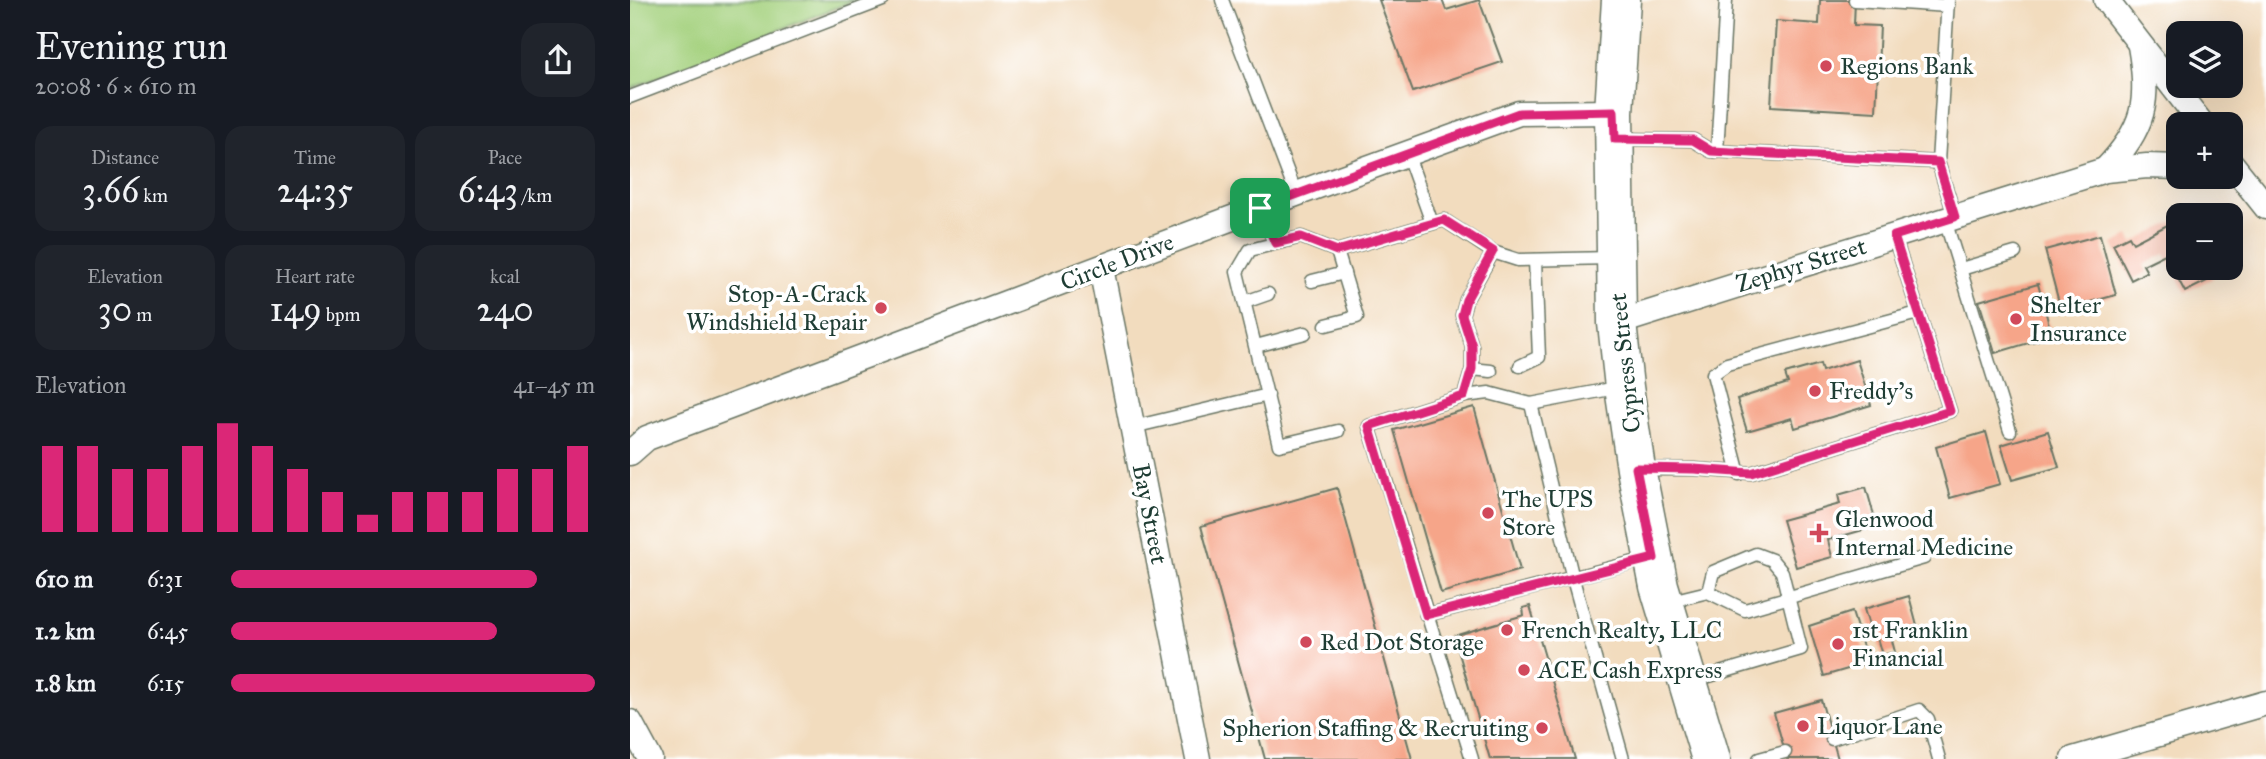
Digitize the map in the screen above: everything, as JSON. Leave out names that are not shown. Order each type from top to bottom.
[{"type":"main road","name":"Cypress Street","points":[[1621,0],[1615,125],[1616,257],[1617,323],[1624,387],[1636,468],[1664,603],[1710,759]]},
{"type":"street","points":[[2106,0],[2193,112]]},
{"type":"street","points":[[2105,170],[2131,139],[2142,109],[2146,79],[2139,43]]},
{"type":"street","name":"Circle Drive","points":[[630,453],[647,438],[1519,113],[1615,125]]},
{"type":"street","name":"Zephyr Street","points":[[1617,323],[2105,170],[2166,167]]},
{"type":"street","points":[[2243,181],[2266,207]]},
{"type":"street","name":"Bay Street","points":[[1101,268],[1198,759]]},
{"type":"street","points":[[2073,759],[2266,702]]},
{"type":"street","points":[[630,722],[650,759]]},
{"type":"lane","points":[[630,97],[883,0]]},
{"type":"lane","points":[[1222,0],[1296,194]]},
{"type":"lane","points":[[1717,152],[1726,0]]},
{"type":"lane","points":[[1855,0],[1948,3],[1938,162],[1961,269],[2010,431]]},
{"type":"lane","points":[[1615,125],[1693,140],[1717,152],[1938,162]]},
{"type":"lane","points":[[1408,153],[1432,223]]},
{"type":"lane","points":[[1260,208],[1275,243]]},
{"type":"lane","points":[[1338,431],[1279,445],[1237,272],[1250,250],[1301,237],[1337,251],[1444,220],[1493,251],[1518,260],[1616,257]]},
{"type":"lane","points":[[1636,468],[1751,473],[1950,411],[1894,236]]},
{"type":"lane","points":[[1326,325],[1357,317],[1337,251]]},
{"type":"lane","points":[[1464,396],[1472,369],[1472,346],[1462,315],[1466,300],[1493,251]]},
{"type":"lane","points":[[1961,269],[2015,253]]},
{"type":"lane","points":[[1520,366],[1539,357],[1535,260]]},
{"type":"lane","points":[[1312,281],[1344,273]]},
{"type":"lane","points":[[1245,302],[1268,294]]},
{"type":"lane","points":[[1739,474],[1713,374],[1727,363],[1918,313]]},
{"type":"lane","points":[[1256,346],[1305,332]]},
{"type":"lane","points":[[1472,369],[1491,372]]},
{"type":"lane","points":[[1472,759],[1369,426],[1464,396],[1489,393],[1531,404],[1624,387]]},
{"type":"lane","points":[[1132,427],[1268,395]]},
{"type":"lane","points":[[1531,404],[1573,579],[1623,759]]},
{"type":"lane","points":[[1688,682],[1801,649],[1782,572],[1772,560],[1756,554],[1713,572],[1708,592]]},
{"type":"lane","points":[[1426,615],[1654,558]]},
{"type":"lane","points":[[1664,603],[1708,592],[1745,610],[1924,558]]},
{"type":"lane","points":[[1832,739],[1919,710],[1928,719],[1939,759]]},
{"type":"lane","points":[[1759,759],[1786,752]]},
{"type":"green space","points":[[630,0],[856,0],[630,89]]},
{"type":"building","points":[[1379,0],[1442,0],[1446,10],[1479,0],[1502,62],[1413,92]]},
{"type":"building","name":"Regions Bank","points":[[1820,0],[1855,0],[1854,25],[1880,26],[1876,112],[1771,106],[1776,21],[1819,24]]},
{"type":"building","points":[[2166,226],[2166,256],[2165,254],[2143,265],[2147,272],[2131,280],[2113,244],[2129,236],[2133,243]]},
{"type":"building","points":[[2100,235],[2116,295],[2061,310],[2045,250]]},
{"type":"building","points":[[2179,280],[2209,280],[2185,292]]},
{"type":"building","name":"Shelter Insurance","points":[[2038,284],[2052,336],[1995,353],[1979,301]]},
{"type":"building","name":"Freddy's","points":[[1857,360],[1871,405],[1795,428],[1792,418],[1747,431],[1737,399],[1788,383],[1785,374],[1820,364],[1822,371]]},
{"type":"building","points":[[1474,407],[1520,570],[1441,593],[1394,430]]},
{"type":"building","points":[[2048,431],[2059,467],[2012,480],[2001,445]]},
{"type":"building","points":[[1986,432],[2000,484],[1950,498],[1936,447]]},
{"type":"building","name":"Glenwood Internal Medicine","points":[[1866,487],[1877,526],[1828,540],[1832,557],[1796,567],[1782,520],[1840,504],[1838,495]]},
{"type":"building","name":"Red Dot Storage","points":[[1337,488],[1412,759],[1265,759],[1201,526]]},
{"type":"building","points":[[1909,596],[1917,626],[1890,633],[1895,652],[1882,655],[1877,638],[1873,639],[1864,609]]},
{"type":"building","points":[[1530,606],[1575,759],[1490,759],[1454,636],[1524,615],[1523,608]]},
{"type":"building","name":"1st Franklin Financial","points":[[1852,612],[1868,663],[1824,676],[1809,626]]},
{"type":"building","name":"Liquor Lane","points":[[1821,700],[1838,759],[1787,759],[1774,713]]},
{"type":"place","name":"Regions Bank","points":[[1826,66]]},
{"type":"place","name":"Stop-A-Crack Windshield Repair","points":[[881,308]]},
{"type":"place","name":"Shelter Insurance","points":[[2016,319]]},
{"type":"place","name":"Freddy's","points":[[1815,391]]},
{"type":"place","name":"The UPS Store","points":[[1488,513]]},
{"type":"place","name":"Glenwood Internal Medicine","points":[[1819,533]]},
{"type":"place","name":"French Realty, LLC","points":[[1507,630]]},
{"type":"place","name":"Red Dot Storage","points":[[1306,642]]},
{"type":"place","name":"1st Franklin Financial","points":[[1838,644]]},
{"type":"place","name":"ACE Cash Express","points":[[1524,670]]},
{"type":"place","name":"Liquor Lane","points":[[1803,726]]},
{"type":"place","name":"Spherion Staffing & Recruiting","points":[[1542,728]]},
{"type":"route","points":[[1614,111],[1615,139],[1693,140],[1711,151],[1938,162],[1955,217],[1894,236],[1950,411],[1751,473],[1636,468],[1654,558],[1426,615],[1369,426],[1464,396],[1472,369],[1472,346],[1462,315],[1466,300],[1493,251],[1444,220],[1337,251],[1301,237],[1275,243],[1260,208],[1519,113],[1614,111]]}]
